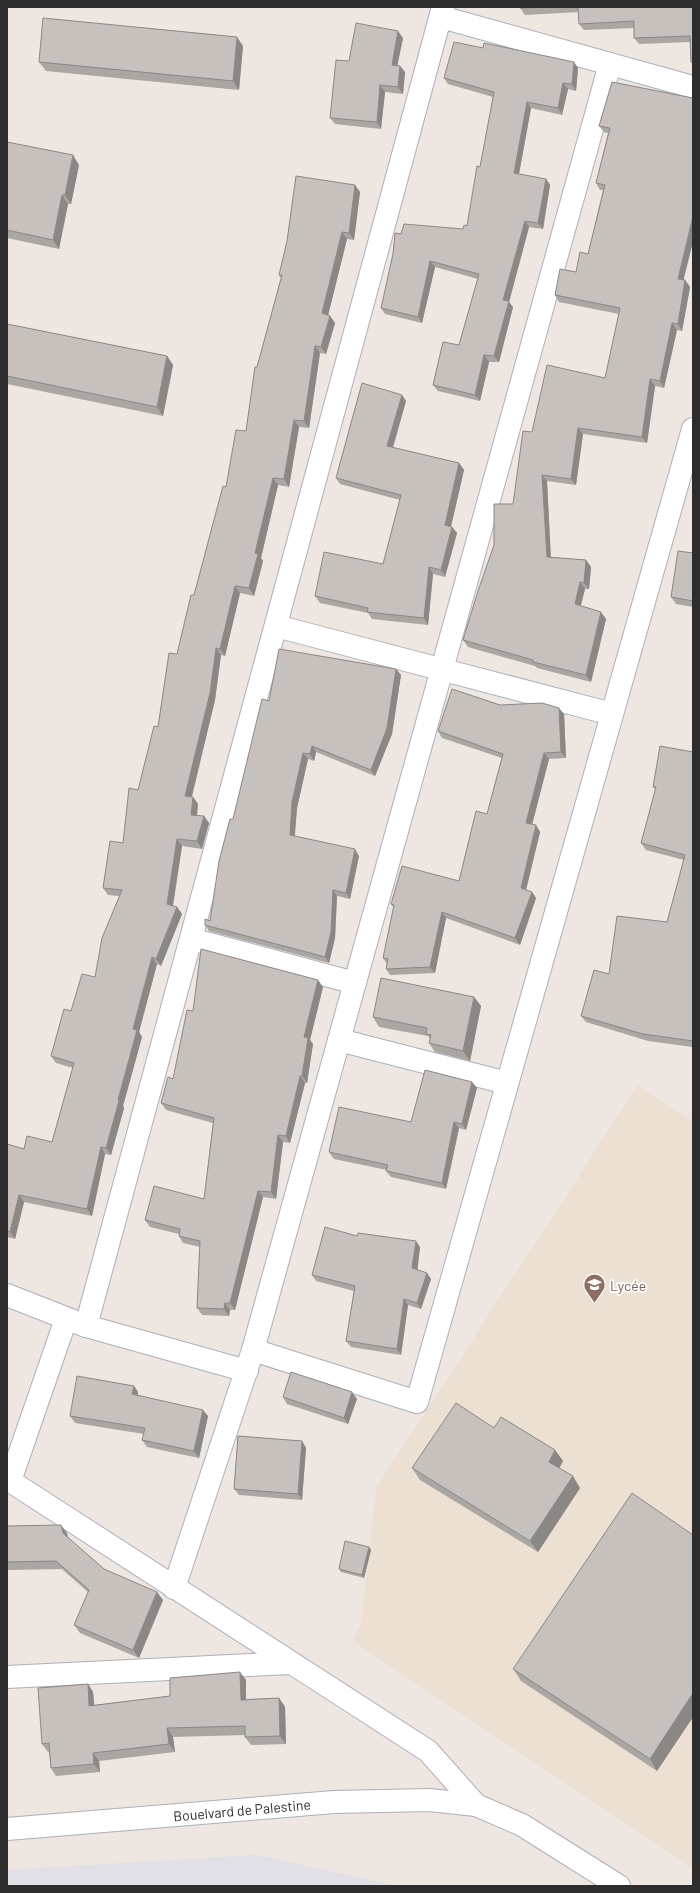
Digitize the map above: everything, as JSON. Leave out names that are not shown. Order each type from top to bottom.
[{"type":"street","points":[[86,1326],[442,12],[610,64],[693,87]]},
{"type":"street","points":[[174,1588],[247,1371],[610,64]]},
{"type":"street","points":[[253,1350],[417,1402],[693,429]]},
{"type":"street","points":[[276,626],[612,714]]},
{"type":"street","points":[[191,939],[355,983]]},
{"type":"street","points":[[339,1040],[507,1083]]},
{"type":"street","points":[[7,1295],[86,1326],[247,1371]]},
{"type":"street","points":[[66,1319],[9,1480],[428,1751],[476,1805],[522,1824],[619,1886]]},
{"type":"street","points":[[7,1677],[291,1663]]},
{"type":"street","name":"Bouelvard de Palestine","points":[[7,1829],[334,1802],[429,1800],[476,1805]]},
{"type":"shaded area","name":"Lycée","points":[[638,1085],[693,1121],[693,1868],[353,1641],[361,1622],[376,1488]]},
{"type":"shaded area","points":[[257,1855],[397,1886],[7,1886],[7,1870]]},
{"type":"building","points":[[520,7],[545,7],[520,8]]},
{"type":"building","points":[[578,7],[693,7],[693,62],[691,62],[690,36],[634,38],[634,21],[579,24]]},
{"type":"building","points":[[43,18],[237,37],[233,81],[39,62]]},
{"type":"building","points":[[356,23],[398,31],[392,65],[400,66],[398,87],[380,85],[377,122],[330,118],[336,60],[349,61]]},
{"type":"building","points":[[454,42],[483,48],[484,43],[574,62],[572,84],[563,83],[558,108],[527,102],[514,173],[546,179],[538,223],[525,221],[503,300],[509,301],[494,356],[484,355],[475,395],[433,385],[443,342],[459,345],[479,274],[430,261],[418,317],[381,308],[393,254],[395,233],[401,234],[404,224],[463,229],[464,225],[467,226],[477,166],[480,167],[494,92],[444,78]]},
{"type":"building","points":[[612,82],[693,98],[693,216],[678,279],[685,280],[678,324],[672,323],[660,381],[650,379],[642,437],[578,428],[571,479],[542,475],[547,557],[586,560],[584,583],[580,582],[575,604],[601,612],[586,675],[533,662],[533,660],[463,640],[494,545],[494,504],[513,504],[523,431],[532,432],[547,365],[605,378],[620,308],[555,295],[560,269],[576,272],[580,252],[588,254],[605,185],[596,183],[610,128],[599,126]]},
{"type":"building","points":[[7,142],[73,155],[65,195],[62,195],[53,240],[7,230]]},
{"type":"building","points":[[296,176],[355,185],[349,233],[342,232],[322,313],[330,316],[321,347],[315,346],[304,421],[294,420],[284,479],[273,478],[255,553],[258,554],[249,588],[235,586],[220,649],[216,648],[210,693],[185,796],[193,797],[191,815],[204,816],[197,841],[177,839],[167,904],[177,907],[156,959],[152,957],[133,1029],[137,1030],[118,1100],[119,1101],[106,1148],[101,1147],[87,1209],[19,1195],[10,1232],[7,1231],[7,1144],[24,1149],[27,1136],[52,1142],[74,1063],[51,1056],[64,1009],[71,1011],[82,974],[95,977],[102,938],[122,890],[103,888],[110,841],[123,843],[129,788],[138,790],[154,726],[158,727],[169,653],[177,654],[191,595],[194,595],[223,486],[226,487],[236,430],[246,431],[255,367],[257,367],[282,275],[279,275],[287,241]]},
{"type":"building","points":[[7,324],[167,356],[157,407],[7,376]]},
{"type":"building","points":[[362,383],[402,395],[387,446],[459,463],[445,525],[452,527],[441,570],[429,567],[424,618],[367,612],[368,608],[315,596],[324,552],[383,564],[401,495],[336,478]]},
{"type":"building","points":[[678,551],[693,553],[693,601],[671,597]]},
{"type":"building","points":[[279,649],[396,669],[387,728],[371,770],[312,746],[310,754],[303,753],[292,802],[290,835],[355,849],[346,893],[333,890],[331,932],[325,957],[205,925],[205,919],[210,921],[219,861],[230,819],[233,819],[262,699],[269,701]]},
{"type":"building","points":[[452,689],[500,705],[542,703],[559,708],[561,752],[544,753],[526,823],[536,825],[521,888],[532,892],[515,938],[442,912],[430,967],[386,969],[388,959],[383,958],[394,905],[391,904],[402,866],[459,881],[476,811],[487,814],[503,754],[438,731]]},
{"type":"building","points":[[660,746],[693,752],[693,1041],[643,1034],[581,1016],[594,970],[609,974],[617,916],[667,922],[685,855],[641,843],[656,787],[653,787]]},
{"type":"building","points":[[201,949],[318,980],[304,1037],[308,1038],[302,1076],[300,1076],[286,1136],[278,1135],[271,1192],[258,1191],[230,1303],[225,1303],[224,1309],[197,1308],[200,1241],[179,1236],[180,1229],[145,1220],[154,1186],[204,1199],[214,1118],[161,1103],[168,1077],[173,1079],[187,1010],[193,1011]]},
{"type":"building","points":[[381,978],[474,997],[463,1051],[429,1043],[431,1035],[426,1034],[427,1028],[373,1017]]},
{"type":"building","points":[[425,1070],[472,1082],[462,1124],[454,1122],[442,1183],[386,1171],[388,1165],[329,1152],[339,1107],[411,1122]]},
{"type":"building","points":[[325,1227],[357,1236],[358,1233],[416,1241],[412,1268],[427,1273],[417,1303],[404,1299],[397,1349],[346,1341],[355,1286],[312,1275]]},
{"type":"building","points":[[291,1372],[352,1392],[344,1418],[283,1397]]},
{"type":"building","points":[[77,1376],[134,1386],[132,1394],[203,1410],[194,1451],[142,1440],[145,1428],[70,1416]]},
{"type":"building","points":[[456,1403],[494,1428],[501,1417],[555,1450],[549,1462],[573,1476],[530,1541],[412,1468]]},
{"type":"building","points":[[238,1436],[302,1441],[298,1494],[234,1489]]},
{"type":"building","points":[[632,1493],[693,1535],[693,1693],[650,1759],[513,1669]]},
{"type":"building","points":[[61,1525],[63,1533],[104,1569],[157,1592],[133,1650],[74,1625],[89,1590],[56,1561],[7,1562],[7,1526]]},
{"type":"building","points":[[345,1541],[369,1547],[362,1575],[339,1569]]},
{"type":"building","points":[[240,1672],[241,1700],[279,1698],[280,1736],[245,1737],[245,1726],[167,1728],[169,1744],[93,1753],[94,1764],[51,1768],[49,1743],[42,1744],[38,1688],[88,1684],[89,1706],[170,1696],[170,1678]]},
{"type":"place","name":"Lycée","points":[[594,1304]]}]
